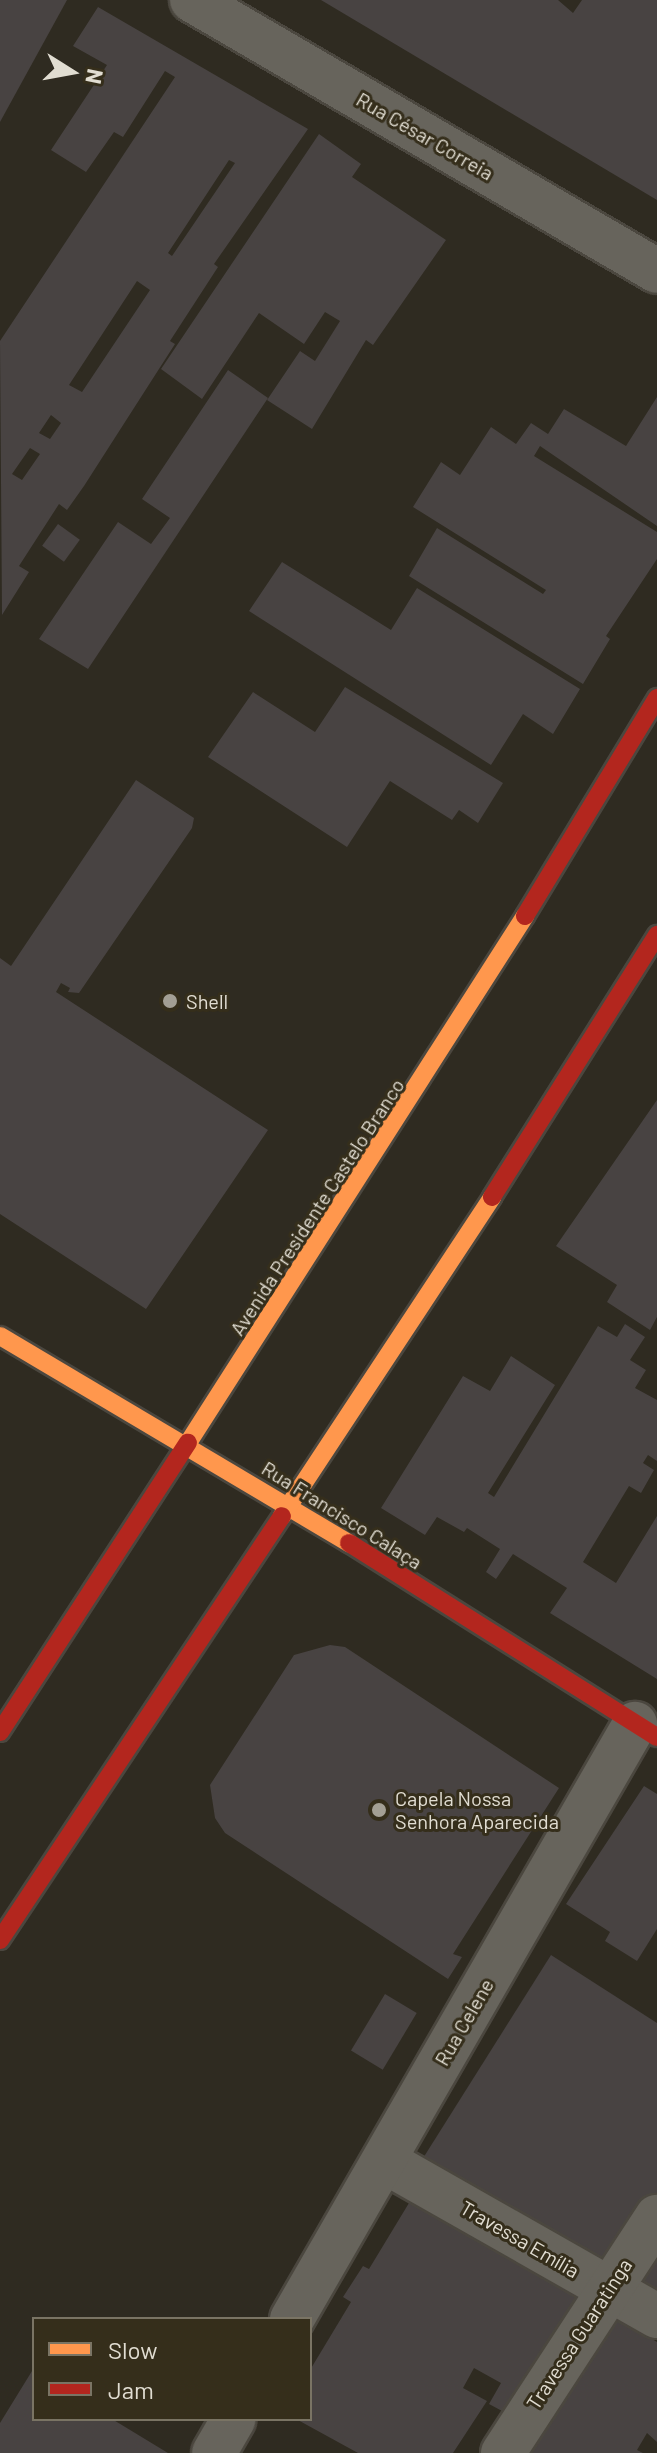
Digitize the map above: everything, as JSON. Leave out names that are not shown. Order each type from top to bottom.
[{"type":"main road","name":"Avenida Presidente Castelo Branco","points":[[0,1732],[188,1448],[452,1037],[657,698]]},
{"type":"main road","points":[[0,1940],[290,1506],[657,935]]},
{"type":"main road","name":"Rua Francisco Calaça","points":[[0,1336],[290,1506],[646,1731]]},
{"type":"street","name":"Rua César Correia","points":[[192,0],[657,271]]},
{"type":"street","name":"Rua Celene","points":[[293,2317],[384,2161],[646,1731]]},
{"type":"street","name":"Travessa Emília","points":[[384,2161],[657,2316]]},
{"type":"street","name":"Travessa Guaratinga","points":[[503,2453],[606,2288],[657,2217]]},
{"type":"street","points":[[214,2453],[233,2421]]},
{"type":"building","points":[[0,0],[67,0],[0,122]]},
{"type":"building","points":[[321,0],[558,0],[573,13],[582,0],[657,0],[657,200]]},
{"type":"building","points":[[98,7],[308,129],[214,264],[218,267],[170,341],[175,344],[84,486],[67,510],[59,504],[19,566],[29,572],[2,615],[0,341],[175,77],[165,71],[123,137],[114,132],[86,172],[51,150],[107,65],[73,46]],"holes":[[[229,160],[235,163],[172,256],[168,253]],[[137,281],[150,290],[82,392],[69,385]],[[51,415],[61,423],[50,439],[39,433]],[[30,448],[40,454],[22,480],[12,474]]]},
{"type":"building","points":[[319,134],[361,164],[352,177],[446,240],[373,345],[366,340],[312,429],[267,400],[300,351],[315,361],[340,321],[325,312],[304,344],[259,313],[202,399],[161,369]]},
{"type":"building","points":[[228,370],[268,398],[88,669],[39,639],[118,522],[151,544],[170,518],[142,499]]},
{"type":"building","points":[[657,397],[657,526],[540,446],[534,456],[657,532],[657,559],[606,636],[610,639],[583,684],[409,576],[437,528],[543,594],[546,590],[413,507],[441,462],[460,475],[491,427],[516,444],[531,423],[548,434],[564,409],[626,446]]},
{"type":"building","points":[[58,524],[80,540],[64,562],[42,546]]},
{"type":"building","points":[[282,562],[391,630],[417,588],[580,689],[553,734],[523,714],[491,765],[249,611]]},
{"type":"building","points":[[345,687],[503,783],[478,823],[459,810],[452,820],[390,781],[347,847],[208,757],[253,692],[315,732]]},
{"type":"building","points":[[136,780],[194,818],[192,828],[79,993],[68,992],[70,988],[61,983],[56,992],[268,1130],[146,1309],[0,1214],[0,958],[11,966]]},
{"type":"building","points":[[657,1100],[657,1317],[650,1330],[607,1302],[617,1285],[556,1246]]},
{"type":"building","points":[[625,1324],[645,1337],[630,1360],[646,1370],[635,1388],[657,1400],[657,1461],[648,1455],[643,1463],[654,1470],[641,1493],[629,1486],[583,1562],[616,1583],[657,1516],[657,1679],[550,1613],[567,1588],[513,1554],[496,1579],[486,1572],[500,1549],[467,1528],[464,1532],[437,1517],[425,1535],[381,1508],[463,1376],[490,1391],[511,1356],[555,1385],[488,1493],[494,1497],[598,1326],[617,1337]]},
{"type":"building","name":"Capela Nossa Senhora Aparecida","points":[[330,1645],[345,1647],[559,1788],[453,1954],[462,1957],[448,1979],[225,1833],[215,1818],[210,1785],[294,1655]]},
{"type":"building","points":[[644,1786],[657,1794],[657,1929],[637,1961],[605,1941],[610,1932],[566,1904]]},
{"type":"building","points":[[551,1955],[657,2023],[657,2204],[614,2269],[420,2163]]},
{"type":"building","points":[[385,1994],[417,2013],[383,2070],[351,2051]]},
{"type":"building","points":[[412,2198],[591,2304],[515,2418],[489,2404],[501,2383],[474,2368],[463,2388],[487,2401],[453,2453],[358,2453],[300,2421],[312,2421],[312,2367],[351,2302],[343,2297],[363,2266],[369,2269]]},
{"type":"building","points":[[657,2246],[657,2304],[630,2289]]},
{"type":"building","points":[[605,2311],[657,2342],[657,2442],[647,2433],[637,2450],[643,2453],[523,2453]]},
{"type":"building","points":[[32,2371],[32,2421],[115,2421],[168,2453],[0,2453],[0,2423]]},
{"type":"traffic: slow","points":[[188,1443],[525,916]]},
{"type":"traffic: slow","points":[[282,1516],[492,1197]]},
{"type":"traffic: slow","points":[[0,1336],[349,1543]]},
{"type":"traffic: jam","points":[[525,916],[657,698]]},
{"type":"traffic: jam","points":[[492,1197],[657,935]]},
{"type":"traffic: jam","points":[[0,1732],[188,1443]]},
{"type":"traffic: jam","points":[[0,1940],[282,1516]]},
{"type":"traffic: jam","points":[[349,1543],[657,1737]]},
{"type":"place","name":"Shell","points":[[170,1001]]},
{"type":"place","name":"Capela Nossa Senhora Aparecida","points":[[379,1810]]}]
